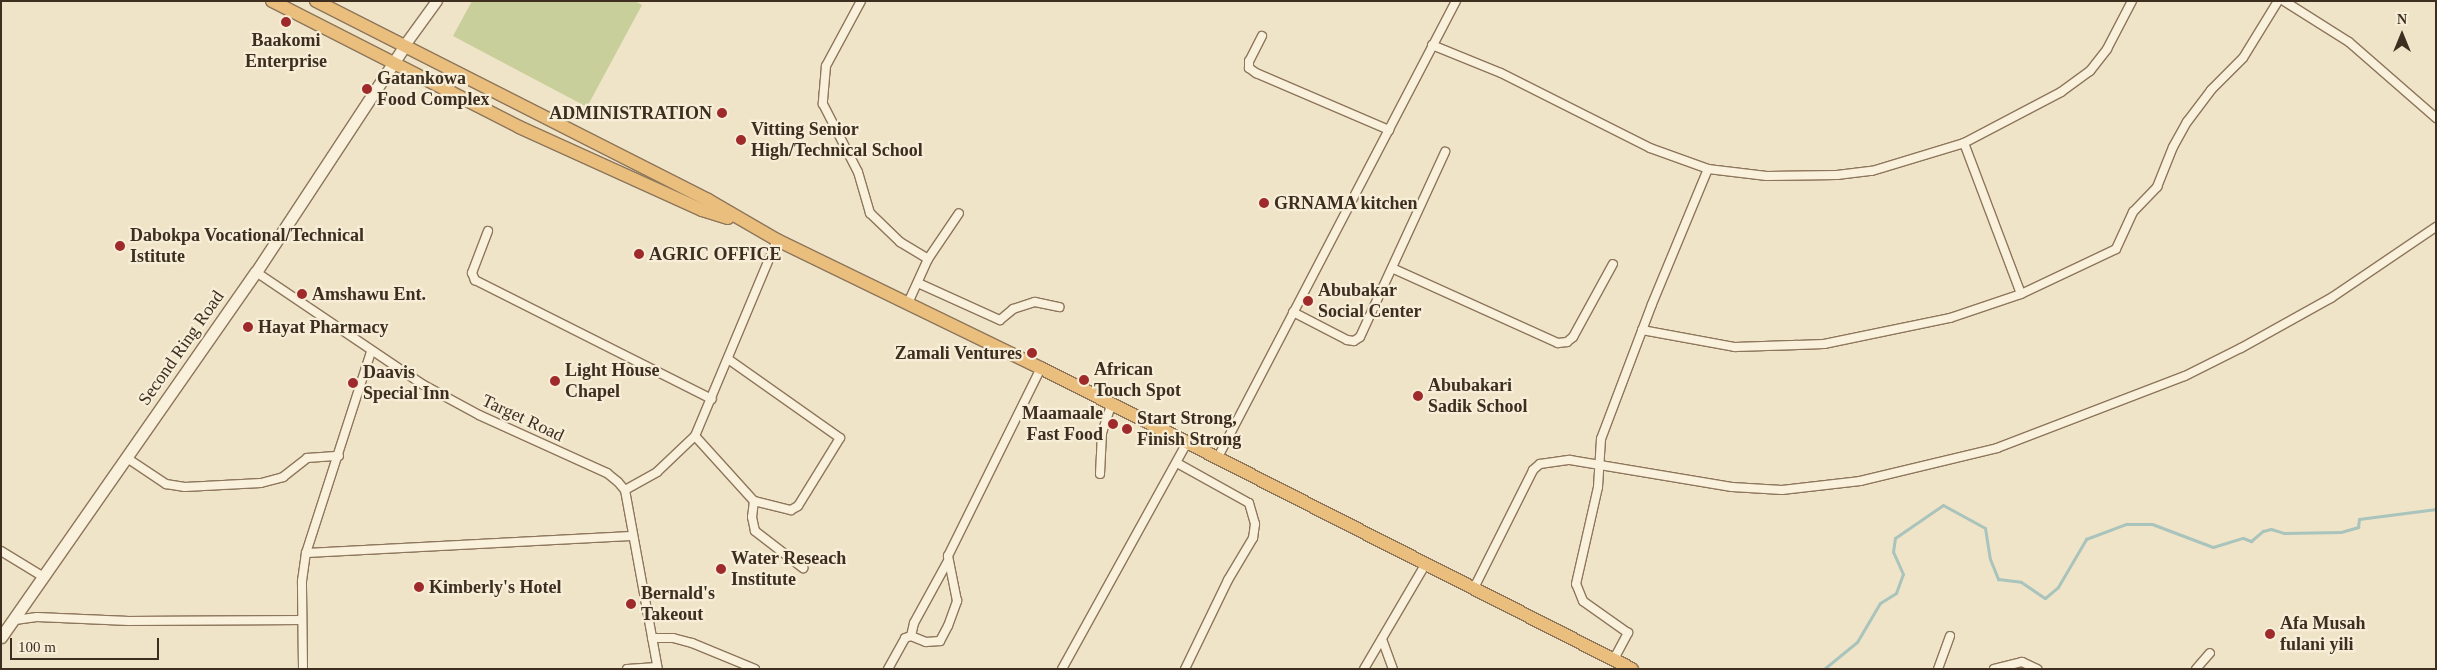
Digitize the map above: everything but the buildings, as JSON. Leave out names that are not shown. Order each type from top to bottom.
[{"type":"highway","points":[[272,1],[598,164],[702,210],[748,224]]},
{"type":"highway","points":[[316,1],[403,48],[638,164],[777,240],[1041,368],[1217,460],[1632,669]]},
{"type":"main road","name":"Second Ring Road","points":[[1,638],[42,576],[127,458],[176,383],[256,272],[403,48]]},
{"type":"street","name":"Second Ring Road","points":[[403,48],[437,1]]},
{"type":"street","points":[[862,1],[826,66],[823,104],[858,172],[870,213],[900,242],[928,259]]},
{"type":"street","points":[[1217,460],[1456,1]]},
{"type":"street","points":[[1432,45],[1501,74],[1650,148],[1708,169],[1767,176],[1838,175],[1872,171],[1964,143],[2061,92],[2090,71],[2107,48],[2132,1]]},
{"type":"street","points":[[1642,330],[1736,347],[1824,344],[1950,318],[2021,294],[2116,249],[2133,212],[2157,187],[2173,147],[2187,122],[2211,90],[2243,58],[2278,1]]},
{"type":"street","points":[[2284,1],[2349,42],[2436,118]]},
{"type":"street","points":[[1262,36],[1249,61],[1249,68],[1256,73],[1389,130]]},
{"type":"street","points":[[1964,143],[2021,294]]},
{"type":"street","points":[[1293,312],[1354,341],[1360,337],[1394,269],[1446,152]]},
{"type":"street","points":[[1614,659],[1628,632],[1583,601],[1576,584],[1592,516],[1602,439],[1642,330],[1708,169]]},
{"type":"street","points":[[908,302],[928,259],[960,213]]},
{"type":"street","points":[[1473,590],[1533,470],[1540,464],[1570,460],[1732,487],[1782,490],[1860,481],[1997,448],[2184,376],[2241,348],[2330,298],[2436,227]]},
{"type":"street","points":[[488,231],[472,273],[475,280],[712,399]]},
{"type":"street","points":[[627,669],[658,668],[632,536],[625,490],[656,472],[695,436],[777,240]]},
{"type":"street","points":[[1394,269],[1558,343],[1567,342],[1573,337],[1613,264]]},
{"type":"street","name":"Target Road","points":[[256,272],[371,352],[448,399],[607,474],[625,490]]},
{"type":"street","points":[[918,282],[1000,320],[1013,310],[1035,302],[1059,307]]},
{"type":"street","points":[[303,669],[301,620],[306,553],[339,456],[371,352]]},
{"type":"street","points":[[695,436],[754,501],[792,510],[798,506],[840,438],[728,359]]},
{"type":"street","points":[[911,636],[914,623],[948,561],[1041,368]]},
{"type":"street","points":[[1100,474],[1102,432],[1111,405]]},
{"type":"street","points":[[1062,669],[1178,463],[1186,444]]},
{"type":"street","points":[[127,458],[166,484],[185,486],[261,483],[282,477],[307,458],[339,456]]},
{"type":"street","points":[[1178,463],[1249,503],[1255,524],[1253,538],[1228,580],[1185,669]]},
{"type":"street","points":[[754,501],[752,517],[755,531],[803,568]]},
{"type":"street","points":[[306,553],[632,536]]},
{"type":"street","points":[[1,551],[42,576]]},
{"type":"street","points":[[888,669],[906,638],[911,636],[926,642],[940,641],[958,601],[948,561]]},
{"type":"street","points":[[1364,669],[1425,565]]},
{"type":"street","points":[[14,620],[37,617],[129,621],[301,620]]},
{"type":"street","points":[[1938,669],[1950,636]]},
{"type":"street","points":[[652,638],[673,638],[755,669]]},
{"type":"street","points":[[1382,639],[1393,669]]},
{"type":"street","points":[[2196,669],[2210,653]]},
{"type":"street","points":[[1994,669],[2006,663],[2022,662],[2037,669]]},
{"type":"green space","points":[[472,1],[635,1],[642,5],[587,107],[453,36]]},
{"type":"waterway","points":[[1824,669],[1857,642],[1880,603],[1896,593],[1903,574],[1893,552],[1895,538],[1943,505],[1985,528],[1990,559],[1998,579],[2021,582],[2045,598],[2058,587],[2086,539],[2126,524],[2152,524],[2213,547],[2243,538],[2251,541],[2263,531],[2271,529],[2284,533],[2341,532],[2358,527],[2359,519],[2436,509]]},
{"type":"place","name":"Baakomi Enterprise","points":[[286,22]]},
{"type":"place","name":"Gatankowa Food Complex","points":[[367,89]]},
{"type":"place","name":"ADMINISTRATION","points":[[722,113]]},
{"type":"place","name":"Vitting Senior High/Technical School","points":[[741,140]]},
{"type":"place","name":"GRNAMA kitchen","points":[[1264,203]]},
{"type":"place","name":"Dabokpa Vocational/Technical Istitute","points":[[120,246]]},
{"type":"place","name":"AGRIC OFFICE","points":[[639,254]]},
{"type":"place","name":"Amshawu Ent.","points":[[302,294]]},
{"type":"place","name":"Abubakar Social Center","points":[[1308,301]]},
{"type":"place","name":"Hayat Pharmacy","points":[[248,327]]},
{"type":"place","name":"Zamali Ventures","points":[[1032,353]]},
{"type":"place","name":"African Touch Spot","points":[[1084,380]]},
{"type":"place","name":"Light House Chapel","points":[[555,381]]},
{"type":"place","name":"Daavis Special Inn","points":[[353,383]]},
{"type":"place","name":"Abubakari Sadik School","points":[[1418,396]]},
{"type":"place","name":"Maamaale Fast Food","points":[[1113,424]]},
{"type":"place","name":"Start Strong, Finish Strong","points":[[1127,429]]},
{"type":"place","name":"Water Reseach Institute","points":[[721,569]]},
{"type":"place","name":"Kimberly's Hotel","points":[[419,587]]},
{"type":"place","name":"Bernald's Takeout","points":[[631,604]]},
{"type":"place","name":"Afa Musah fulani yili","points":[[2270,634]]}]
